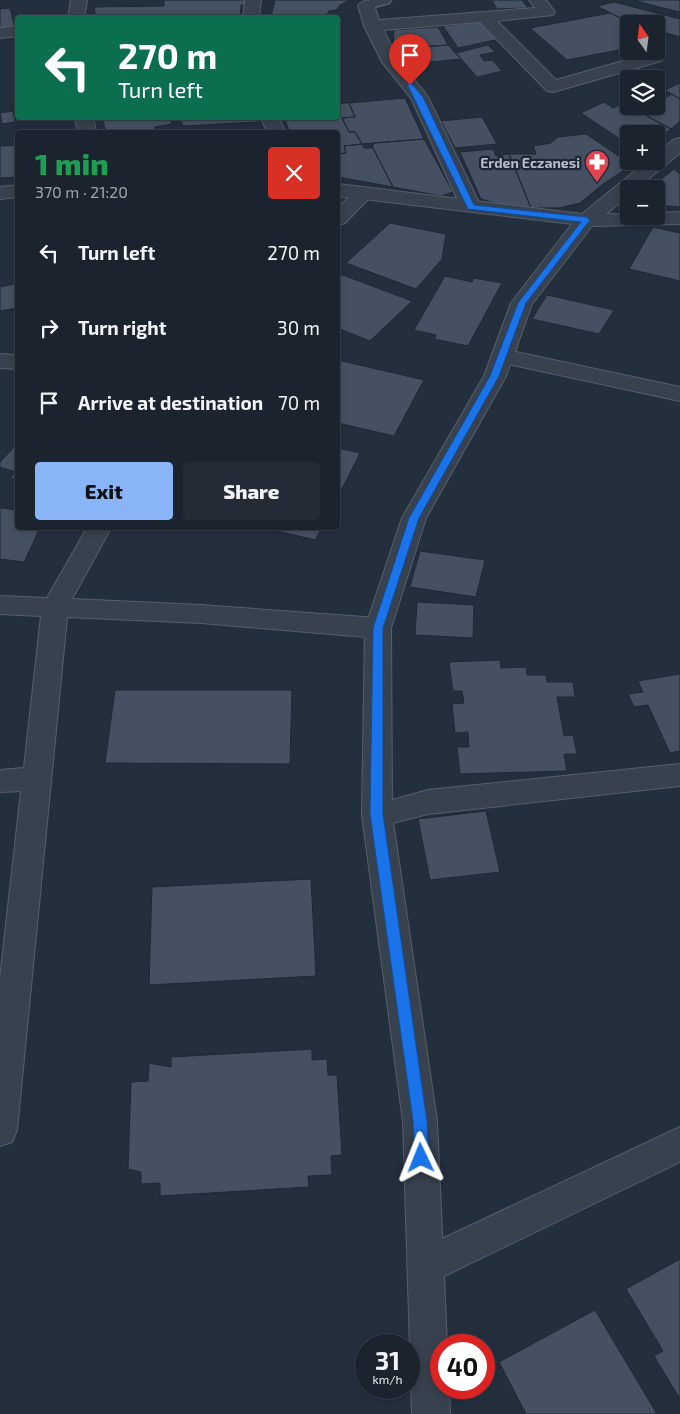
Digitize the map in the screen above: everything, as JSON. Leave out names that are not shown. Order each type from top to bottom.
[{"type":"street","points":[[76,15],[79,0]]},
{"type":"street","points":[[251,15],[253,0]]},
{"type":"street","points":[[372,26],[547,12],[536,0]]},
{"type":"street","points":[[366,5],[372,26],[391,62],[419,97],[471,208]]},
{"type":"street","points":[[484,17],[553,87],[645,60]]},
{"type":"street","points":[[0,33],[15,31]]},
{"type":"street","points":[[430,1414],[420,1121],[376,814],[378,628],[414,518],[495,376],[522,303],[586,220],[680,144]]},
{"type":"street","points":[[340,190],[471,208],[586,220],[680,218]]},
{"type":"street","points":[[0,193],[15,191]]},
{"type":"street","points":[[340,217],[363,194]]},
{"type":"street","points":[[502,356],[680,394]]},
{"type":"street","points":[[0,361],[15,362]]},
{"type":"street","points":[[0,1130],[54,606],[98,530]]},
{"type":"street","points":[[0,605],[201,614],[378,628]]},
{"type":"street","points":[[376,814],[428,802],[680,775]]},
{"type":"street","points":[[0,781],[37,779]]},
{"type":"street","points":[[425,1266],[680,1144]]},
{"type":"lane","points":[[366,5],[385,0]]},
{"type":"building","points":[[164,0],[245,0],[248,5],[241,5],[240,15],[95,15],[94,7],[164,6]]},
{"type":"building","points":[[275,0],[360,0],[348,1],[340,5],[336,10],[329,11],[327,15],[271,15]]},
{"type":"building","points":[[492,0],[522,0],[528,8],[497,9]]},
{"type":"building","points":[[634,0],[680,0],[680,12],[655,6]]},
{"type":"building","points":[[614,2],[664,15],[620,15],[620,18],[597,6]]},
{"type":"building","points":[[10,8],[15,28],[0,30],[0,9]]},
{"type":"building","points":[[610,13],[620,18],[620,50],[567,60],[530,28]]},
{"type":"building","points":[[665,15],[680,19],[680,37],[665,33]]},
{"type":"building","points":[[480,22],[500,39],[458,48],[443,26]]},
{"type":"building","points":[[438,27],[448,45],[393,49],[394,30]]},
{"type":"building","points":[[448,45],[461,59],[431,62],[420,47]]},
{"type":"building","points":[[488,45],[495,52],[480,55],[484,61],[492,60],[502,71],[477,77],[456,53]]},
{"type":"building","points":[[680,83],[680,99],[665,90]]},
{"type":"building","points":[[672,94],[680,99],[680,121],[671,129],[645,115],[665,115],[665,98]]},
{"type":"building","points":[[405,98],[424,139],[362,144],[355,132],[349,132],[342,118],[355,117],[349,103]]},
{"type":"building","points":[[604,102],[613,108],[620,104],[620,115],[645,115],[664,125],[620,125],[620,139],[581,113]]},
{"type":"building","points":[[340,103],[349,103],[355,117],[342,118],[349,132],[355,132],[362,144],[344,146],[346,153],[340,154],[340,130],[289,130],[285,120],[340,120]]},
{"type":"building","points":[[13,111],[15,122],[2,124],[0,113]]},
{"type":"building","points":[[482,117],[497,144],[455,148],[441,121]]},
{"type":"building","points":[[103,120],[171,120],[172,124],[155,127],[155,130],[105,130]]},
{"type":"building","points":[[181,120],[257,120],[258,122],[183,126]]},
{"type":"building","points":[[665,126],[671,129],[665,133]]},
{"type":"building","points":[[586,134],[620,157],[620,170],[624,170],[603,184],[580,203],[559,208],[531,208],[509,154],[536,154],[533,146],[551,143],[558,137]]},
{"type":"building","points":[[424,139],[453,192],[441,196],[393,187],[373,148],[373,143]]},
{"type":"building","points":[[362,144],[364,148],[373,148],[393,187],[340,177],[340,154],[346,153],[344,146]]},
{"type":"building","points":[[15,145],[15,177],[0,178],[0,146]]},
{"type":"building","points":[[493,149],[496,156],[509,154],[531,208],[505,206],[481,199],[460,152]]},
{"type":"building","points":[[674,169],[680,174],[680,207],[665,206],[665,180],[660,180]]},
{"type":"building","points":[[390,223],[446,234],[442,259],[416,289],[346,263]]},
{"type":"building","points":[[653,227],[680,233],[680,281],[629,269]]},
{"type":"building","points":[[340,274],[412,301],[370,341],[340,329]]},
{"type":"building","points":[[445,276],[472,282],[474,278],[502,283],[468,346],[434,339],[436,335],[414,330]]},
{"type":"building","points":[[15,284],[15,308],[0,311],[0,287]]},
{"type":"building","points":[[547,295],[614,310],[599,334],[532,319]]},
{"type":"building","points":[[340,360],[424,380],[394,436],[340,423]]},
{"type":"building","points":[[15,446],[15,472],[0,467],[0,462]]},
{"type":"building","points":[[340,448],[360,453],[340,493]]},
{"type":"building","points":[[0,508],[15,510],[15,530],[39,530],[24,562],[0,559]]},
{"type":"building","points":[[273,530],[321,530],[315,540]]},
{"type":"building","points":[[420,551],[485,560],[476,597],[410,587]]},
{"type":"building","points":[[417,602],[474,605],[473,638],[415,635]]},
{"type":"building","points":[[500,660],[501,668],[526,667],[527,675],[546,675],[547,682],[573,682],[575,697],[557,697],[564,736],[573,735],[577,754],[564,754],[567,771],[460,774],[457,747],[469,747],[468,732],[455,733],[452,704],[464,703],[462,691],[453,691],[449,662]]},
{"type":"building","points":[[680,674],[680,751],[670,753],[648,705],[634,707],[628,694],[643,692],[638,681]]},
{"type":"building","points":[[115,690],[292,690],[290,764],[105,763]]},
{"type":"building","points":[[486,811],[500,872],[430,880],[418,819]]},
{"type":"building","points":[[311,879],[316,976],[149,985],[152,887]]},
{"type":"building","points":[[312,1049],[312,1060],[327,1059],[328,1075],[337,1075],[342,1155],[331,1156],[332,1175],[308,1176],[309,1187],[160,1196],[160,1183],[141,1184],[141,1172],[128,1169],[131,1082],[148,1081],[149,1063],[171,1067],[171,1057]]},
{"type":"building","points":[[680,1259],[680,1399],[654,1356],[663,1351],[626,1289]]},
{"type":"building","points":[[595,1310],[657,1414],[526,1414],[499,1362]]},
{"type":"place","name":"Erden Eczanesi","points":[[597,183]]},
{"type":"route","points":[[410,85],[419,97],[471,208],[586,220],[522,303],[495,376],[414,518],[378,628],[376,814],[420,1121],[421,1158]]}]
